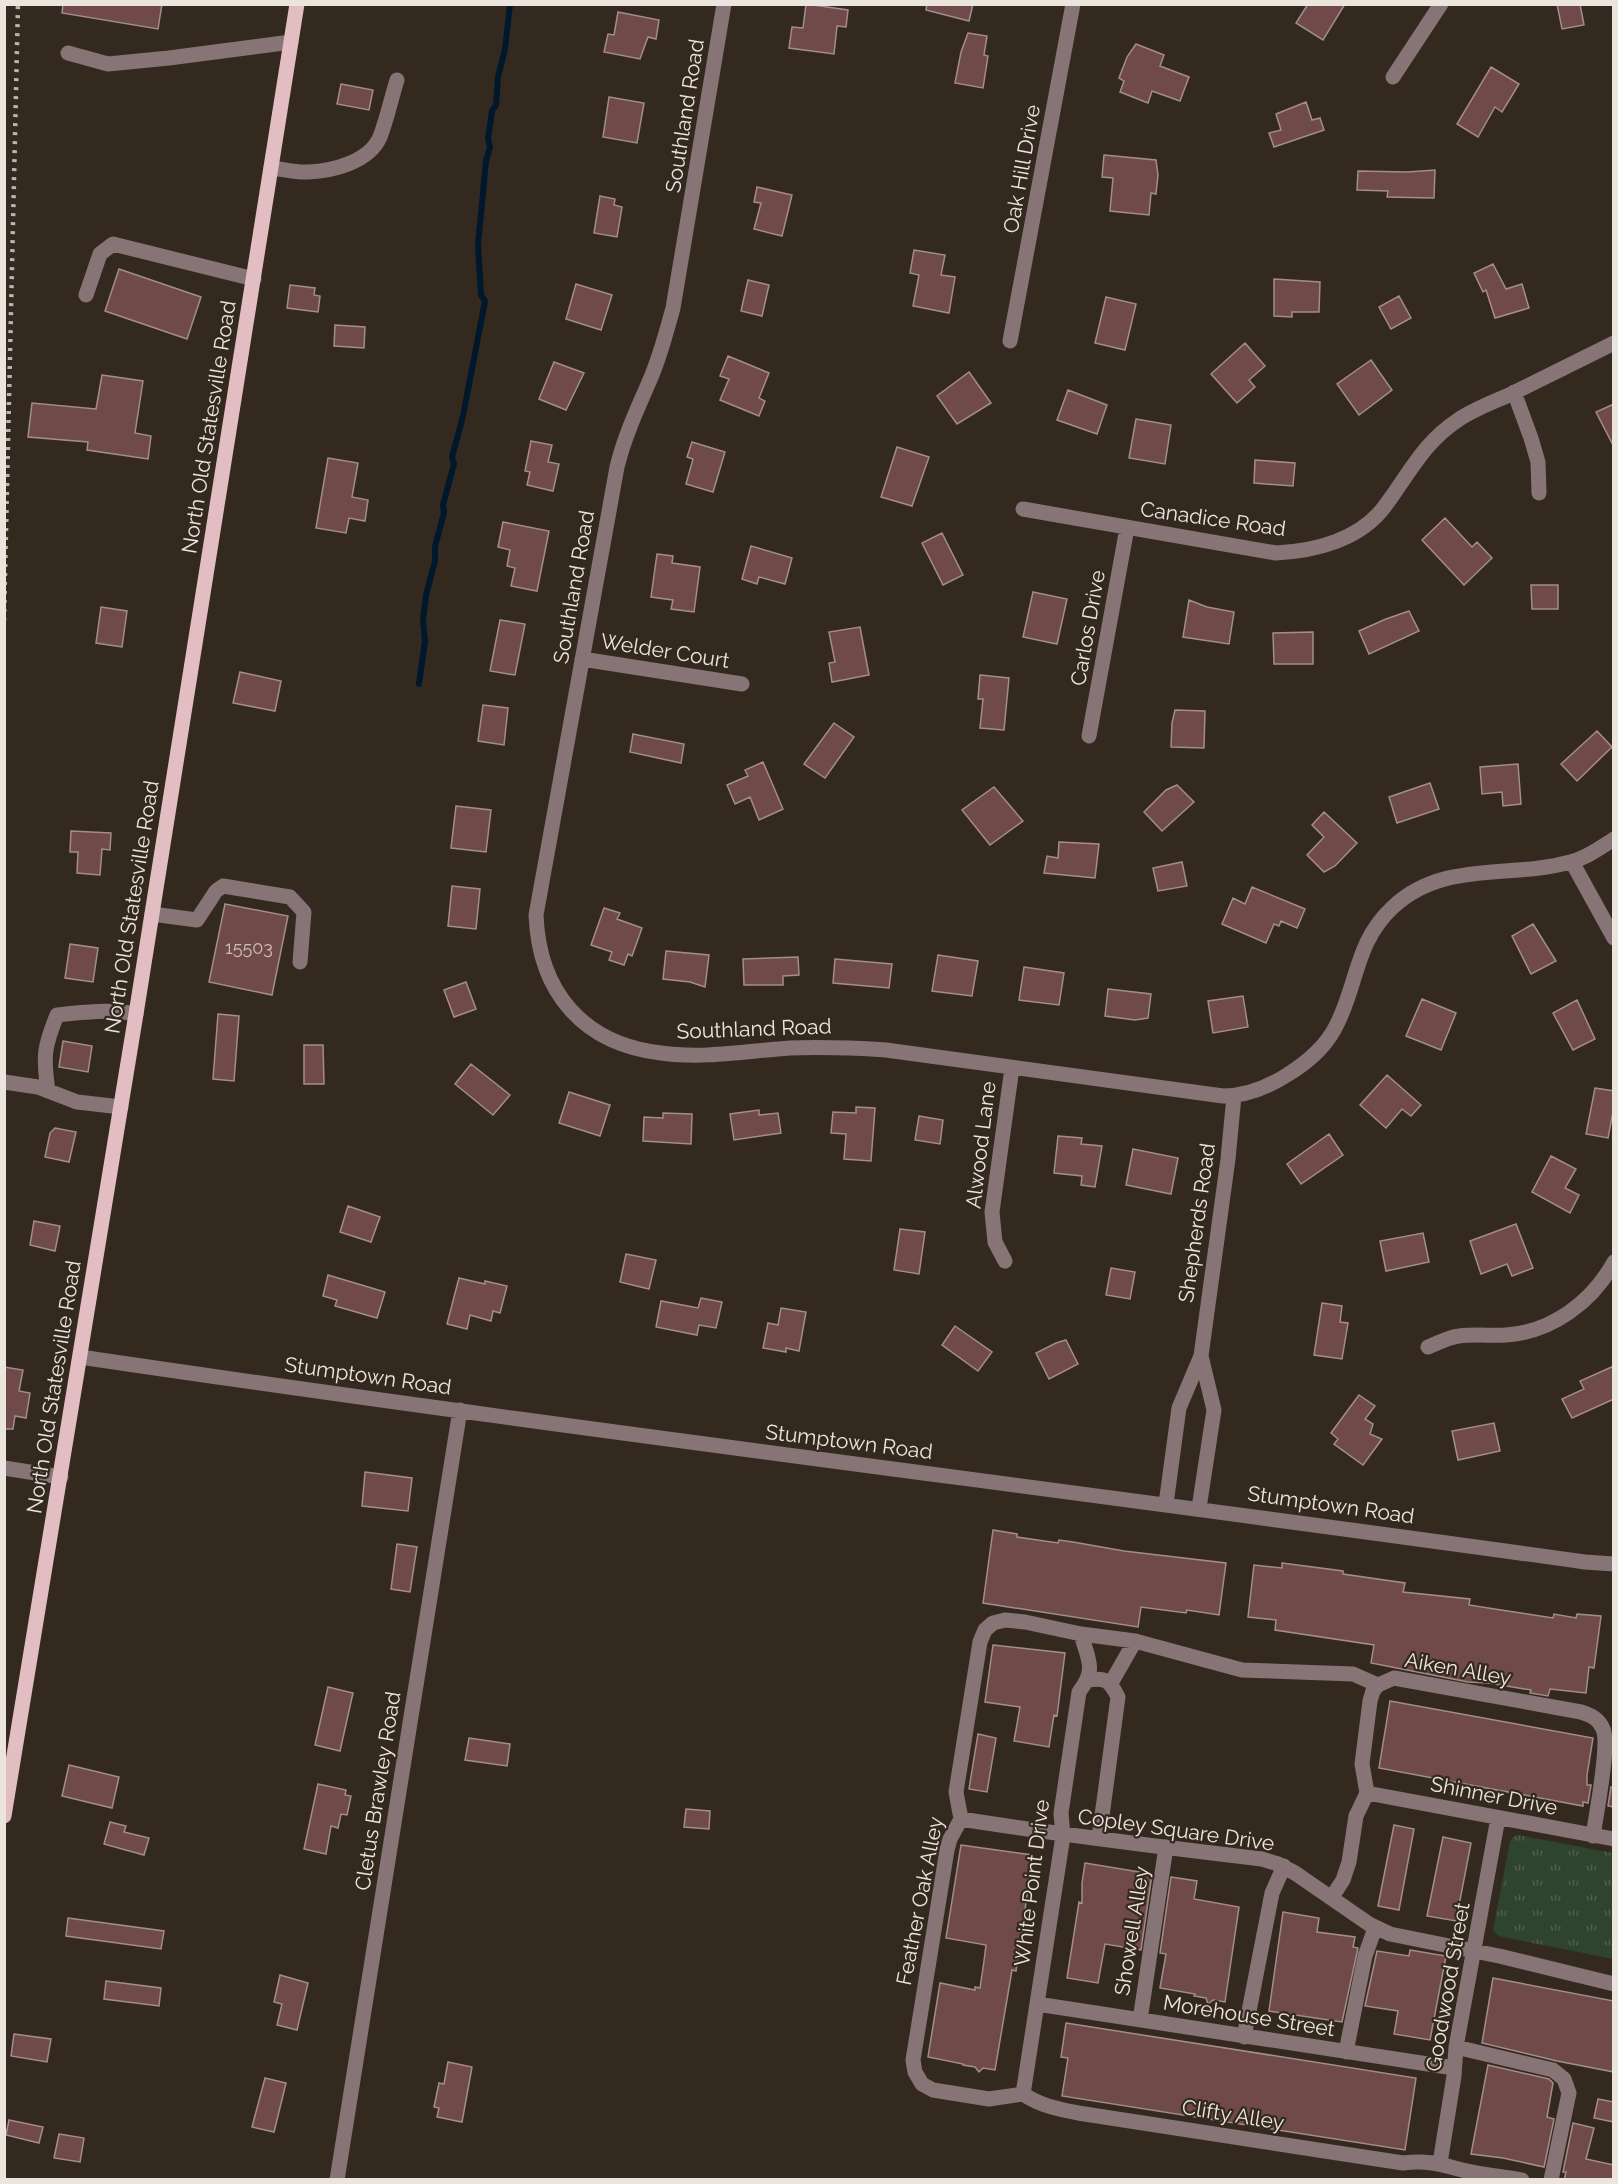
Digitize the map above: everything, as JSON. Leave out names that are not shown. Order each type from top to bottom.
[{"type":"main road","name":"North Old Statesville Road","points":[[4,1816],[121,1107],[297,4]]},
{"type":"street","name":"Southland Road","points":[[724,4],[673,308],[663,345],[633,415],[616,467],[536,915],[537,937],[547,975],[573,1013],[606,1038],[630,1047],[661,1053],[690,1055],[838,1046],[886,1050],[1223,1096],[1247,1094],[1275,1083],[1319,1051],[1335,1030],[1346,1005],[1354,971],[1362,950],[1375,928],[1392,908],[1410,893],[1430,882],[1453,876],[1549,867],[1572,862],[1598,850],[1614,838]]},
{"type":"street","name":"Oak Hill Drive","points":[[1010,341],[1073,4]]},
{"type":"street","points":[[1393,77],[1441,4]]},
{"type":"street","points":[[68,53],[108,64],[291,42]]},
{"type":"street","points":[[271,168],[308,172],[333,168],[358,160],[379,140],[397,80]]},
{"type":"street","points":[[86,295],[100,254],[112,244],[254,279]]},
{"type":"street","name":"Canadice Road","points":[[1023,509],[1275,553],[1299,552],[1332,543],[1356,532],[1384,508],[1417,458],[1436,437],[1460,419],[1614,343]]},
{"type":"street","points":[[1514,392],[1536,454],[1539,493]]},
{"type":"street","name":"Carlos Drive","points":[[1089,736],[1127,528]]},
{"type":"street","name":"Welder Court","points":[[582,659],[742,684]]},
{"type":"street","points":[[1572,862],[1614,938]]},
{"type":"street","points":[[152,914],[197,920],[216,891],[223,886],[290,897],[304,912],[300,962]]},
{"type":"street","points":[[48,1091],[44,1064],[46,1042],[57,1015],[90,1011],[121,1011],[136,1014]]},
{"type":"street","name":"Alwood Lane","points":[[1005,1261],[995,1242],[993,1212],[1012,1068]]},
{"type":"street","points":[[4,1082],[39,1087],[77,1102],[121,1107]]},
{"type":"street","name":"Shepherds Road","points":[[1166,1504],[1179,1408],[1201,1356],[1228,1159],[1234,1096]]},
{"type":"street","points":[[1428,1347],[1457,1336],[1528,1332],[1552,1323],[1574,1309],[1592,1293],[1614,1262]]},
{"type":"street","name":"Shepherds Road","points":[[1199,1508],[1214,1410],[1201,1356]]},
{"type":"street","name":"Stumptown Road","points":[[80,1357],[1585,1562],[1614,1564]]},
{"type":"street","name":"Cletus Brawley Road","points":[[337,2180],[460,1410]]},
{"type":"street","points":[[4,1468],[61,1478]]},
{"type":"street","name":"Feather Oak Alley","points":[[1023,2094],[989,2099],[933,2090],[922,2084],[915,2072],[913,2060],[947,1850],[961,1819],[956,1792],[980,1642],[985,1630],[993,1623],[1005,1620],[1025,1622],[1081,1634],[1135,1641],[1242,1670],[1275,1673],[1353,1674],[1378,1685]]},
{"type":"street","name":"White Point Drive","points":[[1023,2094],[1063,1836],[1061,1813],[1079,1692],[1088,1680],[1091,1671],[1081,1634]]},
{"type":"street","points":[[1111,1683],[1135,1641]]},
{"type":"street","points":[[1088,1680],[1102,1678],[1111,1683],[1118,1697],[1099,1838]]},
{"type":"street","name":"Aiken Alley","points":[[1367,1793],[1362,1764],[1370,1701],[1378,1685],[1394,1678],[1581,1712],[1597,1720],[1602,1726],[1605,1743],[1593,1836]]},
{"type":"street","points":[[1332,1897],[1343,1880],[1349,1862],[1356,1816],[1367,1793]]},
{"type":"street","name":"Shinner Drive","points":[[1367,1793],[1614,1839]]},
{"type":"street","name":"Goodwood Street","points":[[1440,2163],[1456,2048],[1498,1818]]},
{"type":"street","name":"Copley Square Drive","points":[[961,1819],[1063,1836],[1099,1838],[1262,1859],[1284,1866],[1375,1928],[1390,1934],[1614,1984]]},
{"type":"street","name":"Showell Alley","points":[[1140,2020],[1166,1847]]},
{"type":"street","points":[[1244,2037],[1272,1893],[1284,1866]]},
{"type":"street","points":[[1346,2052],[1365,1956],[1375,1928]]},
{"type":"street","name":"Morehouse Street","points":[[1037,2004],[1454,2068]]},
{"type":"street","points":[[1456,2048],[1544,2067],[1553,2070],[1564,2079],[1569,2092],[1551,2180]]},
{"type":"street","name":"Clifty Alley","points":[[1023,2094],[1050,2108],[1078,2113],[1403,2163],[1420,2161],[1440,2163],[1462,2170],[1522,2180]]},
{"type":"green space","points":[[1518,1835],[1613,1853],[1613,1959],[1503,1937],[1497,1935],[1493,1930],[1510,1842]]},
{"type":"building","points":[[63,4],[162,4],[158,29],[62,13]]},
{"type":"building","points":[[806,4],[848,10],[846,27],[837,26],[834,54],[789,48],[792,27],[803,28]]},
{"type":"building","points":[[927,4],[973,4],[969,21],[926,10]]},
{"type":"building","points":[[1308,4],[1345,4],[1323,40],[1296,23]]},
{"type":"building","points":[[1557,4],[1580,4],[1584,25],[1562,29]]},
{"type":"building","points":[[618,12],[659,20],[656,39],[648,37],[640,59],[604,52],[608,34],[614,35]]},
{"type":"building","points":[[968,33],[987,36],[984,55],[988,56],[983,88],[955,83],[961,52]]},
{"type":"building","points":[[1136,44],[1164,55],[1160,66],[1189,77],[1180,101],[1152,91],[1148,103],[1120,92],[1124,81],[1119,78],[1127,57]]},
{"type":"building","points":[[1491,67],[1519,84],[1502,112],[1495,107],[1478,137],[1457,124]]},
{"type":"building","points":[[341,84],[373,90],[369,110],[337,104]]},
{"type":"building","points":[[609,97],[644,103],[637,143],[603,137]]},
{"type":"building","points":[[1306,102],[1312,120],[1320,118],[1324,130],[1274,147],[1269,133],[1281,130],[1276,114]]},
{"type":"building","points":[[1104,155],[1156,160],[1158,175],[1156,194],[1151,193],[1149,215],[1110,211],[1113,178],[1102,177]]},
{"type":"building","points":[[1435,170],[1434,198],[1387,197],[1388,191],[1357,190],[1358,171]]},
{"type":"building","points":[[757,187],[792,195],[782,236],[754,229],[761,203],[754,202]]},
{"type":"building","points":[[600,196],[615,199],[614,205],[622,207],[617,237],[594,233]]},
{"type":"building","points":[[914,250],[945,255],[941,275],[955,277],[949,313],[913,306],[919,275],[910,273]]},
{"type":"building","points":[[1493,264],[1506,289],[1522,284],[1529,308],[1495,318],[1486,290],[1483,292],[1474,273]]},
{"type":"building","points":[[119,269],[201,297],[187,339],[105,311]]},
{"type":"building","points":[[1274,279],[1320,282],[1319,312],[1292,312],[1292,317],[1274,316]]},
{"type":"building","points":[[748,280],[769,285],[762,316],[741,311]]},
{"type":"building","points":[[576,284],[612,295],[601,330],[566,319]]},
{"type":"building","points":[[290,285],[315,288],[314,295],[320,296],[318,312],[287,308]]},
{"type":"building","points":[[1399,296],[1411,318],[1391,329],[1379,307]]},
{"type":"building","points":[[1106,297],[1136,304],[1125,350],[1095,343]]},
{"type":"building","points":[[335,325],[365,327],[364,348],[334,346]]},
{"type":"building","points":[[1245,343],[1265,366],[1249,380],[1255,387],[1237,403],[1211,374]]},
{"type":"building","points":[[728,356],[769,373],[759,398],[765,401],[759,416],[720,400],[729,379],[720,376]]},
{"type":"building","points":[[1371,360],[1392,390],[1359,415],[1337,384]]},
{"type":"building","points":[[554,362],[584,373],[566,410],[539,399]]},
{"type":"building","points":[[969,372],[991,403],[957,424],[937,396]]},
{"type":"building","points":[[102,375],[143,381],[135,433],[151,436],[148,459],[87,450],[88,442],[28,437],[32,403],[96,409]]},
{"type":"building","points":[[1068,390],[1107,405],[1097,434],[1057,420]]},
{"type":"building","points":[[1614,404],[1614,447],[1596,412]]},
{"type":"building","points":[[1136,419],[1171,425],[1165,464],[1129,458]]},
{"type":"building","points":[[531,441],[552,445],[548,462],[559,464],[553,491],[527,485],[530,472],[525,471]]},
{"type":"building","points":[[692,442],[725,452],[713,492],[686,484],[693,459],[687,457]]},
{"type":"building","points":[[897,447],[929,457],[912,506],[881,497]]},
{"type":"building","points":[[328,458],[358,463],[352,497],[368,500],[365,521],[349,518],[346,533],[316,528]]},
{"type":"building","points":[[1255,460],[1295,463],[1293,486],[1254,483]]},
{"type":"building","points":[[1445,518],[1472,547],[1477,542],[1492,558],[1464,585],[1422,540]]},
{"type":"building","points":[[503,522],[549,531],[537,591],[511,586],[515,568],[507,566],[510,550],[498,547]]},
{"type":"building","points":[[942,533],[963,575],[943,585],[922,543]]},
{"type":"building","points":[[751,546],[792,558],[785,584],[759,577],[757,584],[742,579]]},
{"type":"building","points":[[657,554],[673,556],[672,563],[700,567],[694,612],[671,609],[673,600],[651,597]]},
{"type":"building","points":[[1531,585],[1558,585],[1558,609],[1532,609]]},
{"type":"building","points":[[1033,592],[1067,599],[1057,644],[1023,637]]},
{"type":"building","points":[[1189,600],[1207,607],[1234,612],[1229,644],[1183,637]]},
{"type":"building","points":[[101,607],[127,611],[122,647],[96,643]]},
{"type":"building","points":[[1409,611],[1419,631],[1369,654],[1359,631]]},
{"type":"building","points":[[500,620],[525,624],[515,675],[490,671]]},
{"type":"building","points":[[860,627],[869,675],[832,682],[829,663],[835,662],[829,632]]},
{"type":"building","points":[[1313,632],[1313,664],[1274,664],[1273,633]]},
{"type":"building","points":[[240,672],[281,681],[275,711],[233,703]]},
{"type":"building","points":[[980,675],[1009,678],[1004,730],[980,728],[983,699],[978,699]]},
{"type":"building","points":[[483,705],[508,708],[504,745],[478,741]]},
{"type":"building","points":[[1175,710],[1205,711],[1204,748],[1171,747]]},
{"type":"building","points":[[834,723],[854,737],[825,778],[804,764]]},
{"type":"building","points":[[1597,731],[1612,747],[1577,781],[1561,764]]},
{"type":"building","points":[[633,734],[684,744],[681,763],[630,752]]},
{"type":"building","points":[[763,762],[783,809],[759,820],[750,797],[735,804],[727,785],[748,776],[745,770]]},
{"type":"building","points":[[1518,764],[1521,804],[1503,806],[1502,792],[1482,794],[1480,767]]},
{"type":"building","points":[[1430,783],[1439,809],[1397,823],[1389,797]]},
{"type":"building","points":[[1177,785],[1194,802],[1162,831],[1144,812],[1166,790]]},
{"type":"building","points":[[994,787],[1023,821],[990,845],[962,810]]},
{"type":"building","points":[[456,806],[491,810],[486,852],[451,848]]},
{"type":"building","points":[[1324,812],[1357,843],[1335,866],[1324,872],[1307,855],[1324,837],[1312,825]]},
{"type":"building","points":[[71,831],[111,833],[110,850],[102,849],[100,875],[77,873],[78,852],[70,852]]},
{"type":"building","points":[[1059,842],[1099,844],[1095,878],[1044,873],[1047,856],[1058,858]]},
{"type":"building","points":[[1182,862],[1187,886],[1158,891],[1153,868]]},
{"type":"building","points":[[452,886],[480,889],[476,929],[448,926]]},
{"type":"building","points":[[1252,887],[1305,909],[1297,928],[1281,921],[1279,926],[1274,924],[1266,943],[1222,924],[1233,898],[1245,904]]},
{"type":"building","points":[[225,904],[288,916],[272,995],[209,982]]},
{"type":"building","points":[[604,908],[620,913],[617,919],[642,928],[632,956],[628,954],[624,965],[609,960],[612,952],[591,945]]},
{"type":"building","points":[[1533,924],[1556,961],[1531,974],[1512,936]]},
{"type":"building","points":[[70,944],[98,948],[93,982],[65,978]]},
{"type":"building","points":[[666,951],[709,955],[705,987],[690,982],[663,979]]},
{"type":"building","points":[[938,955],[978,961],[972,996],[932,991]]},
{"type":"building","points":[[798,957],[799,975],[783,976],[783,985],[744,985],[743,959]]},
{"type":"building","points":[[835,959],[892,964],[889,988],[833,983]]},
{"type":"building","points":[[1024,967],[1064,973],[1059,1005],[1019,1000]]},
{"type":"building","points":[[466,982],[476,1009],[454,1017],[444,990]]},
{"type":"building","points":[[1108,989],[1151,994],[1148,1018],[1135,1020],[1105,1016]]},
{"type":"building","points":[[1243,996],[1248,1027],[1213,1033],[1208,1001]]},
{"type":"building","points":[[1422,999],[1456,1013],[1441,1050],[1406,1036]]},
{"type":"building","points":[[1577,1000],[1595,1039],[1573,1050],[1553,1013]]},
{"type":"building","points":[[218,1014],[239,1016],[234,1081],[213,1079]]},
{"type":"building","points":[[63,1041],[92,1046],[88,1072],[59,1067]]},
{"type":"building","points":[[304,1045],[323,1045],[324,1084],[304,1084]]},
{"type":"building","points":[[471,1064],[510,1095],[493,1115],[455,1084]]},
{"type":"building","points":[[1387,1075],[1421,1105],[1411,1116],[1402,1109],[1386,1128],[1360,1105]]},
{"type":"building","points":[[1595,1088],[1614,1091],[1614,1107],[1608,1138],[1586,1134]]},
{"type":"building","points":[[569,1092],[610,1105],[600,1136],[559,1123]]},
{"type":"building","points":[[856,1107],[875,1108],[871,1161],[844,1159],[846,1134],[831,1133],[833,1112],[856,1113]]},
{"type":"building","points":[[759,1110],[759,1115],[778,1113],[781,1133],[734,1140],[730,1114]]},
{"type":"building","points":[[663,1113],[692,1114],[691,1144],[643,1141],[644,1117],[663,1118]]},
{"type":"building","points":[[919,1116],[943,1120],[940,1144],[915,1140]]},
{"type":"building","points":[[55,1128],[76,1132],[69,1162],[45,1157],[50,1133]]},
{"type":"building","points":[[1329,1134],[1343,1155],[1301,1184],[1287,1164]]},
{"type":"building","points":[[1058,1136],[1082,1138],[1081,1144],[1102,1146],[1095,1187],[1081,1185],[1082,1176],[1054,1173]]},
{"type":"building","points":[[1133,1149],[1178,1158],[1171,1194],[1126,1185]]},
{"type":"building","points":[[1551,1156],[1576,1169],[1565,1188],[1579,1195],[1570,1213],[1532,1192]]},
{"type":"building","points":[[348,1206],[380,1217],[371,1242],[340,1232]]},
{"type":"building","points":[[34,1221],[60,1226],[55,1251],[30,1245]]},
{"type":"building","points":[[1516,1224],[1533,1268],[1512,1276],[1507,1264],[1481,1274],[1470,1241]]},
{"type":"building","points":[[900,1229],[925,1232],[919,1274],[894,1270]]},
{"type":"building","points":[[1423,1233],[1429,1262],[1386,1271],[1380,1241]]},
{"type":"building","points":[[626,1254],[656,1260],[649,1289],[620,1282]]},
{"type":"building","points":[[1111,1268],[1135,1272],[1130,1299],[1106,1295]]},
{"type":"building","points":[[328,1275],[385,1292],[377,1318],[335,1306],[337,1300],[323,1296]]},
{"type":"building","points":[[459,1278],[507,1286],[500,1313],[493,1311],[491,1321],[470,1315],[467,1329],[447,1324]]},
{"type":"building","points":[[701,1298],[722,1302],[716,1328],[699,1325],[697,1335],[656,1327],[661,1301],[698,1308]]},
{"type":"building","points":[[1322,1303],[1342,1306],[1340,1322],[1348,1323],[1342,1359],[1314,1355]]},
{"type":"building","points":[[781,1308],[806,1312],[799,1351],[786,1348],[786,1352],[763,1348],[768,1323],[778,1325]]},
{"type":"building","points":[[955,1326],[992,1352],[978,1371],[942,1345]]},
{"type":"building","points":[[1066,1340],[1078,1364],[1049,1379],[1036,1353]]},
{"type":"building","points":[[1614,1366],[1614,1399],[1572,1418],[1562,1399],[1584,1389],[1580,1381]]},
{"type":"building","points":[[4,1367],[23,1370],[19,1391],[30,1393],[26,1418],[15,1416],[13,1429],[4,1429]]},
{"type":"building","points":[[1359,1395],[1375,1406],[1365,1419],[1373,1424],[1370,1434],[1382,1439],[1363,1465],[1334,1444],[1338,1439],[1331,1433]]},
{"type":"building","points":[[1494,1423],[1500,1451],[1458,1460],[1452,1431]]},
{"type":"building","points":[[365,1472],[412,1478],[408,1511],[362,1506]]},
{"type":"building","points":[[993,1530],[1017,1534],[1017,1537],[1058,1543],[1059,1540],[1124,1551],[1226,1563],[1219,1615],[1141,1607],[1138,1627],[983,1603]]},
{"type":"building","points":[[397,1544],[417,1547],[410,1592],[391,1589]]},
{"type":"building","points":[[1282,1563],[1343,1571],[1343,1574],[1405,1583],[1403,1592],[1470,1599],[1469,1605],[1553,1618],[1554,1614],[1576,1618],[1577,1614],[1601,1616],[1594,1668],[1589,1667],[1586,1693],[1550,1689],[1548,1696],[1530,1693],[1531,1690],[1468,1682],[1371,1663],[1374,1645],[1275,1630],[1276,1620],[1248,1617],[1254,1565],[1282,1568]]},
{"type":"building","points":[[993,1645],[1065,1653],[1057,1716],[1054,1715],[1049,1747],[1014,1741],[1020,1707],[985,1702]]},
{"type":"building","points":[[328,1687],[353,1693],[340,1751],[315,1745]]},
{"type":"building","points":[[1390,1701],[1593,1738],[1587,1775],[1587,1785],[1591,1785],[1588,1803],[1583,1802],[1583,1806],[1379,1768]]},
{"type":"building","points":[[978,1734],[996,1738],[987,1792],[969,1789]]},
{"type":"building","points":[[469,1738],[510,1744],[507,1766],[465,1760]]},
{"type":"building","points":[[69,1765],[119,1777],[112,1808],[62,1796]]},
{"type":"building","points":[[318,1784],[346,1790],[345,1795],[351,1796],[347,1815],[341,1814],[338,1828],[331,1826],[326,1854],[304,1849]]},
{"type":"building","points":[[1611,1787],[1614,1788],[1614,1807],[1608,1806]]},
{"type":"building","points":[[686,1809],[710,1811],[709,1829],[684,1827]]},
{"type":"building","points":[[110,1822],[126,1826],[124,1832],[149,1838],[144,1855],[104,1844]]},
{"type":"building","points":[[1394,1825],[1414,1829],[1399,1910],[1378,1906]]},
{"type":"building","points":[[1443,1837],[1471,1843],[1456,1921],[1427,1916]]},
{"type":"building","points":[[961,1845],[1033,1855],[1016,1971],[1012,1970],[995,2070],[983,2068],[979,2072],[975,2067],[928,2057],[940,1983],[975,1990],[975,1987],[980,1988],[986,1945],[946,1938]]},
{"type":"building","points":[[1085,1863],[1152,1874],[1141,1950],[1105,1944],[1098,1983],[1067,1978],[1079,1902],[1082,1903]]},
{"type":"building","points":[[1171,1877],[1197,1881],[1194,1899],[1239,1907],[1225,2002],[1213,2000],[1208,2004],[1206,1998],[1194,1996],[1195,1994],[1160,1988],[1166,1954],[1160,1953]]},
{"type":"building","points":[[1283,1912],[1319,1918],[1317,1932],[1355,1937],[1353,1947],[1358,1948],[1342,2022],[1269,2011]]},
{"type":"building","points":[[68,1918],[164,1931],[161,1949],[66,1936]]},
{"type":"building","points":[[1410,1950],[1446,1956],[1430,2040],[1394,2034],[1398,2011],[1365,2006],[1377,1951],[1409,1956]]},
{"type":"building","points":[[280,1975],[308,1983],[297,2030],[277,2025],[282,2004],[274,2002]]},
{"type":"building","points":[[1493,1978],[1614,2001],[1614,2072],[1482,2043]]},
{"type":"building","points":[[106,1981],[161,1988],[159,2006],[104,1999]]},
{"type":"building","points":[[1066,2023],[1416,2078],[1405,2150],[1062,2096],[1068,2058],[1061,2057]]},
{"type":"building","points":[[14,2034],[51,2039],[47,2062],[11,2056]]},
{"type":"building","points":[[448,2062],[472,2067],[462,2122],[437,2117],[439,2108],[434,2107],[439,2083],[444,2084]]},
{"type":"building","points":[[1488,2065],[1549,2079],[1553,2083],[1547,2117],[1554,2119],[1544,2167],[1471,2154]]},
{"type":"building","points":[[265,2078],[286,2083],[274,2132],[252,2127]]},
{"type":"building","points":[[1598,2099],[1614,2102],[1614,2122],[1594,2118]]},
{"type":"building","points":[[9,2120],[43,2127],[39,2143],[6,2135]]},
{"type":"building","points":[[1573,2123],[1594,2128],[1586,2159],[1614,2165],[1614,2180],[1564,2180],[1566,2172],[1563,2172]]},
{"type":"building","points":[[59,2134],[84,2138],[80,2162],[54,2158]]},
{"type":"waterway","points":[[419,684],[425,641],[423,620],[426,595],[435,561],[435,546],[444,513],[443,505],[454,464],[452,457],[463,416],[485,301],[481,295],[478,245],[486,161],[490,147],[488,139],[492,111],[496,105],[498,77],[505,49],[510,4]]},
{"type":"railway","points":[[4,621],[18,4]]}]
